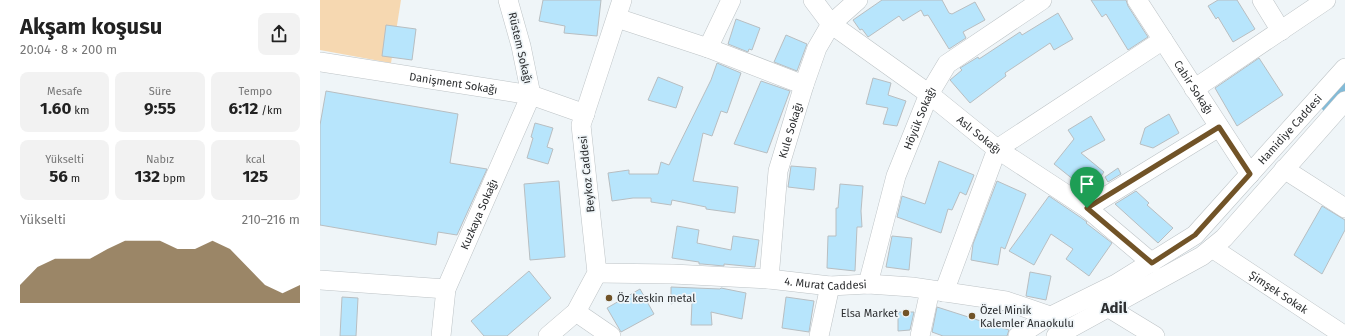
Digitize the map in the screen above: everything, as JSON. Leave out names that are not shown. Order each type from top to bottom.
[{"type":"street","name":"Rüstem Sokağı","points":[[508,0],[521,46],[531,95]]},
{"type":"street","name":"Beykoz Caddesi","points":[[597,273],[581,125],[622,0]]},
{"type":"street","points":[[708,48],[731,0]]},
{"type":"street","name":"Aslı Sokağı","points":[[813,0],[831,24],[929,94],[997,149],[1087,208],[1152,263]]},
{"type":"street","name":"Kule Sokağı","points":[[769,280],[778,171],[804,85],[817,48],[831,24],[858,0]]},
{"type":"street","name":"Höyük Sokağı","points":[[868,284],[896,176],[929,94],[947,64],[1042,0]]},
{"type":"street","name":"Cabir Sokağı","points":[[1137,0],[1250,174]]},
{"type":"street","points":[[1262,0],[1281,31]]},
{"type":"street","points":[[1194,89],[1326,0]]},
{"type":"street","points":[[617,18],[708,48],[804,85]]},
{"type":"street","points":[[920,336],[937,291],[997,149],[1163,40]]},
{"type":"street","name":"Danişment Sokağı","points":[[320,62],[531,95],[585,114]]},
{"type":"street","name":"Hamidiye Caddesi","points":[[1018,336],[1050,316],[1116,284],[1195,235],[1345,68]]},
{"type":"street","name":"Kuzkaya Sokağı","points":[[441,336],[446,289],[531,95]]},
{"type":"street","name":"Hamidiye Caddesi","points":[[1056,336],[1202,256],[1212,248],[1345,101]]},
{"type":"street","points":[[1087,208],[1219,127]]},
{"type":"street","points":[[1284,169],[1345,208]]},
{"type":"street","name":"Şimşek Sokak","points":[[1212,248],[1345,336]]},
{"type":"street","points":[[548,336],[576,312],[597,273]]},
{"type":"street","name":"4. Murat Caddesi","points":[[597,273],[673,274],[769,280],[830,286],[868,284],[912,287],[1006,302],[1050,316]]},
{"type":"street","points":[[320,280],[446,289]]},
{"type":"street","points":[[819,336],[830,286]]},
{"type":"street","points":[[1082,300],[1109,308],[1155,336]]},
{"type":"street","points":[[576,312],[611,336]]},
{"type":"shaded area","points":[[320,0],[401,0],[391,63],[320,50]]},
{"type":"building","points":[[543,0],[601,0],[597,36],[564,33],[565,26],[539,21]]},
{"type":"building","points":[[882,0],[942,0],[949,13],[952,14],[975,2],[985,20],[963,32],[966,38],[949,49],[928,15],[924,16],[921,10],[903,21],[899,16],[868,37],[862,29],[860,30],[853,20]]},
{"type":"building","points":[[1091,0],[1126,0],[1128,6],[1148,37],[1128,50],[1106,14],[1102,17]]},
{"type":"building","points":[[1218,0],[1237,0],[1255,29],[1233,42],[1218,17],[1216,19],[1208,6]]},
{"type":"building","points":[[1058,13],[1073,39],[1054,50],[1050,43],[1005,73],[1006,76],[970,103],[950,80],[962,70],[960,68],[978,57],[979,59],[1020,32],[1022,35]]},
{"type":"building","points":[[736,19],[760,28],[752,50],[749,49],[748,52],[728,44]]},
{"type":"building","points":[[386,25],[416,29],[412,60],[382,56]]},
{"type":"building","points":[[786,35],[807,44],[797,71],[774,62]]},
{"type":"building","points":[[1259,58],[1283,95],[1237,126],[1215,88]]},
{"type":"building","points":[[717,63],[741,73],[727,113],[721,111],[712,136],[703,133],[693,181],[738,187],[735,213],[706,209],[706,207],[672,200],[671,205],[651,202],[651,198],[633,198],[612,201],[608,173],[629,170],[629,174],[658,174],[661,162],[669,165],[711,80]]},
{"type":"building","points":[[658,77],[683,87],[676,108],[648,100]]},
{"type":"building","points":[[873,78],[891,83],[888,95],[906,101],[897,126],[883,124],[888,108],[866,104]]},
{"type":"building","points":[[761,81],[790,91],[767,153],[734,144]]},
{"type":"building","points":[[326,91],[458,114],[450,163],[487,169],[457,235],[438,232],[436,245],[320,225],[320,125]]},
{"type":"building","points":[[1169,114],[1179,133],[1153,148],[1140,144],[1145,128]]},
{"type":"building","points":[[1091,116],[1105,140],[1081,153],[1104,172],[1089,192],[1054,164],[1074,139],[1068,130]]},
{"type":"building","points":[[535,123],[553,128],[547,147],[553,149],[548,164],[527,158],[533,138],[531,137]]},
{"type":"building","points":[[939,161],[974,175],[966,195],[960,192],[952,210],[948,209],[941,233],[897,217],[902,196],[925,204]]},
{"type":"building","points":[[791,166],[816,168],[814,190],[788,187]]},
{"type":"building","points":[[1118,168],[1121,174],[1108,182],[1105,177]]},
{"type":"building","points":[[559,181],[565,257],[530,260],[524,184]]},
{"type":"building","points":[[997,181],[1026,194],[1005,249],[1001,247],[998,265],[971,260],[973,244]]},
{"type":"building","points":[[840,184],[863,186],[861,211],[862,227],[857,227],[855,271],[827,268],[828,236],[836,236],[836,208],[838,208]]},
{"type":"building","points":[[1136,191],[1149,203],[1147,205],[1173,228],[1158,243],[1115,204]]},
{"type":"building","points":[[1049,196],[1087,222],[1086,223],[1112,243],[1089,276],[1066,259],[1073,249],[1051,234],[1034,265],[1009,251]]},
{"type":"building","points":[[1322,206],[1345,220],[1345,230],[1322,274],[1294,255]]},
{"type":"building","points":[[677,226],[699,230],[697,243],[731,250],[733,236],[759,240],[755,267],[724,264],[724,266],[699,264],[699,262],[672,258]]},
{"type":"building","points":[[892,236],[912,238],[909,270],[886,267]]},
{"type":"building","points":[[529,271],[551,298],[507,336],[484,336],[471,321]]},
{"type":"building","points":[[1030,272],[1051,276],[1046,300],[1026,296]]},
{"type":"building","points":[[671,287],[721,288],[746,293],[742,319],[711,312],[712,325],[691,325],[692,302],[679,300],[671,304]]},
{"type":"building","points":[[640,289],[654,314],[621,332],[607,308]]},
{"type":"building","points":[[342,297],[358,298],[356,336],[340,336]]},
{"type":"building","points":[[786,297],[814,301],[809,332],[782,328]]},
{"type":"building","points":[[937,307],[1009,330],[1007,336],[943,336],[932,332]]},
{"type":"building","points":[[898,312],[914,312],[910,330],[898,331]]},
{"type":"waterway","points":[[1329,106],[1345,89]]},
{"type":"place","name":"Öz keskin metal","points":[[609,298]]},
{"type":"place","name":"Elsa Market","points":[[906,313]]},
{"type":"place","name":"Özel Minik Kalemler Anaokulu","points":[[972,316]]},
{"type":"district","name":"Adil","points":[[1114,308]]},
{"type":"route","points":[[1219,127],[1250,174],[1195,235],[1152,263],[1087,208],[1219,127]]}]
